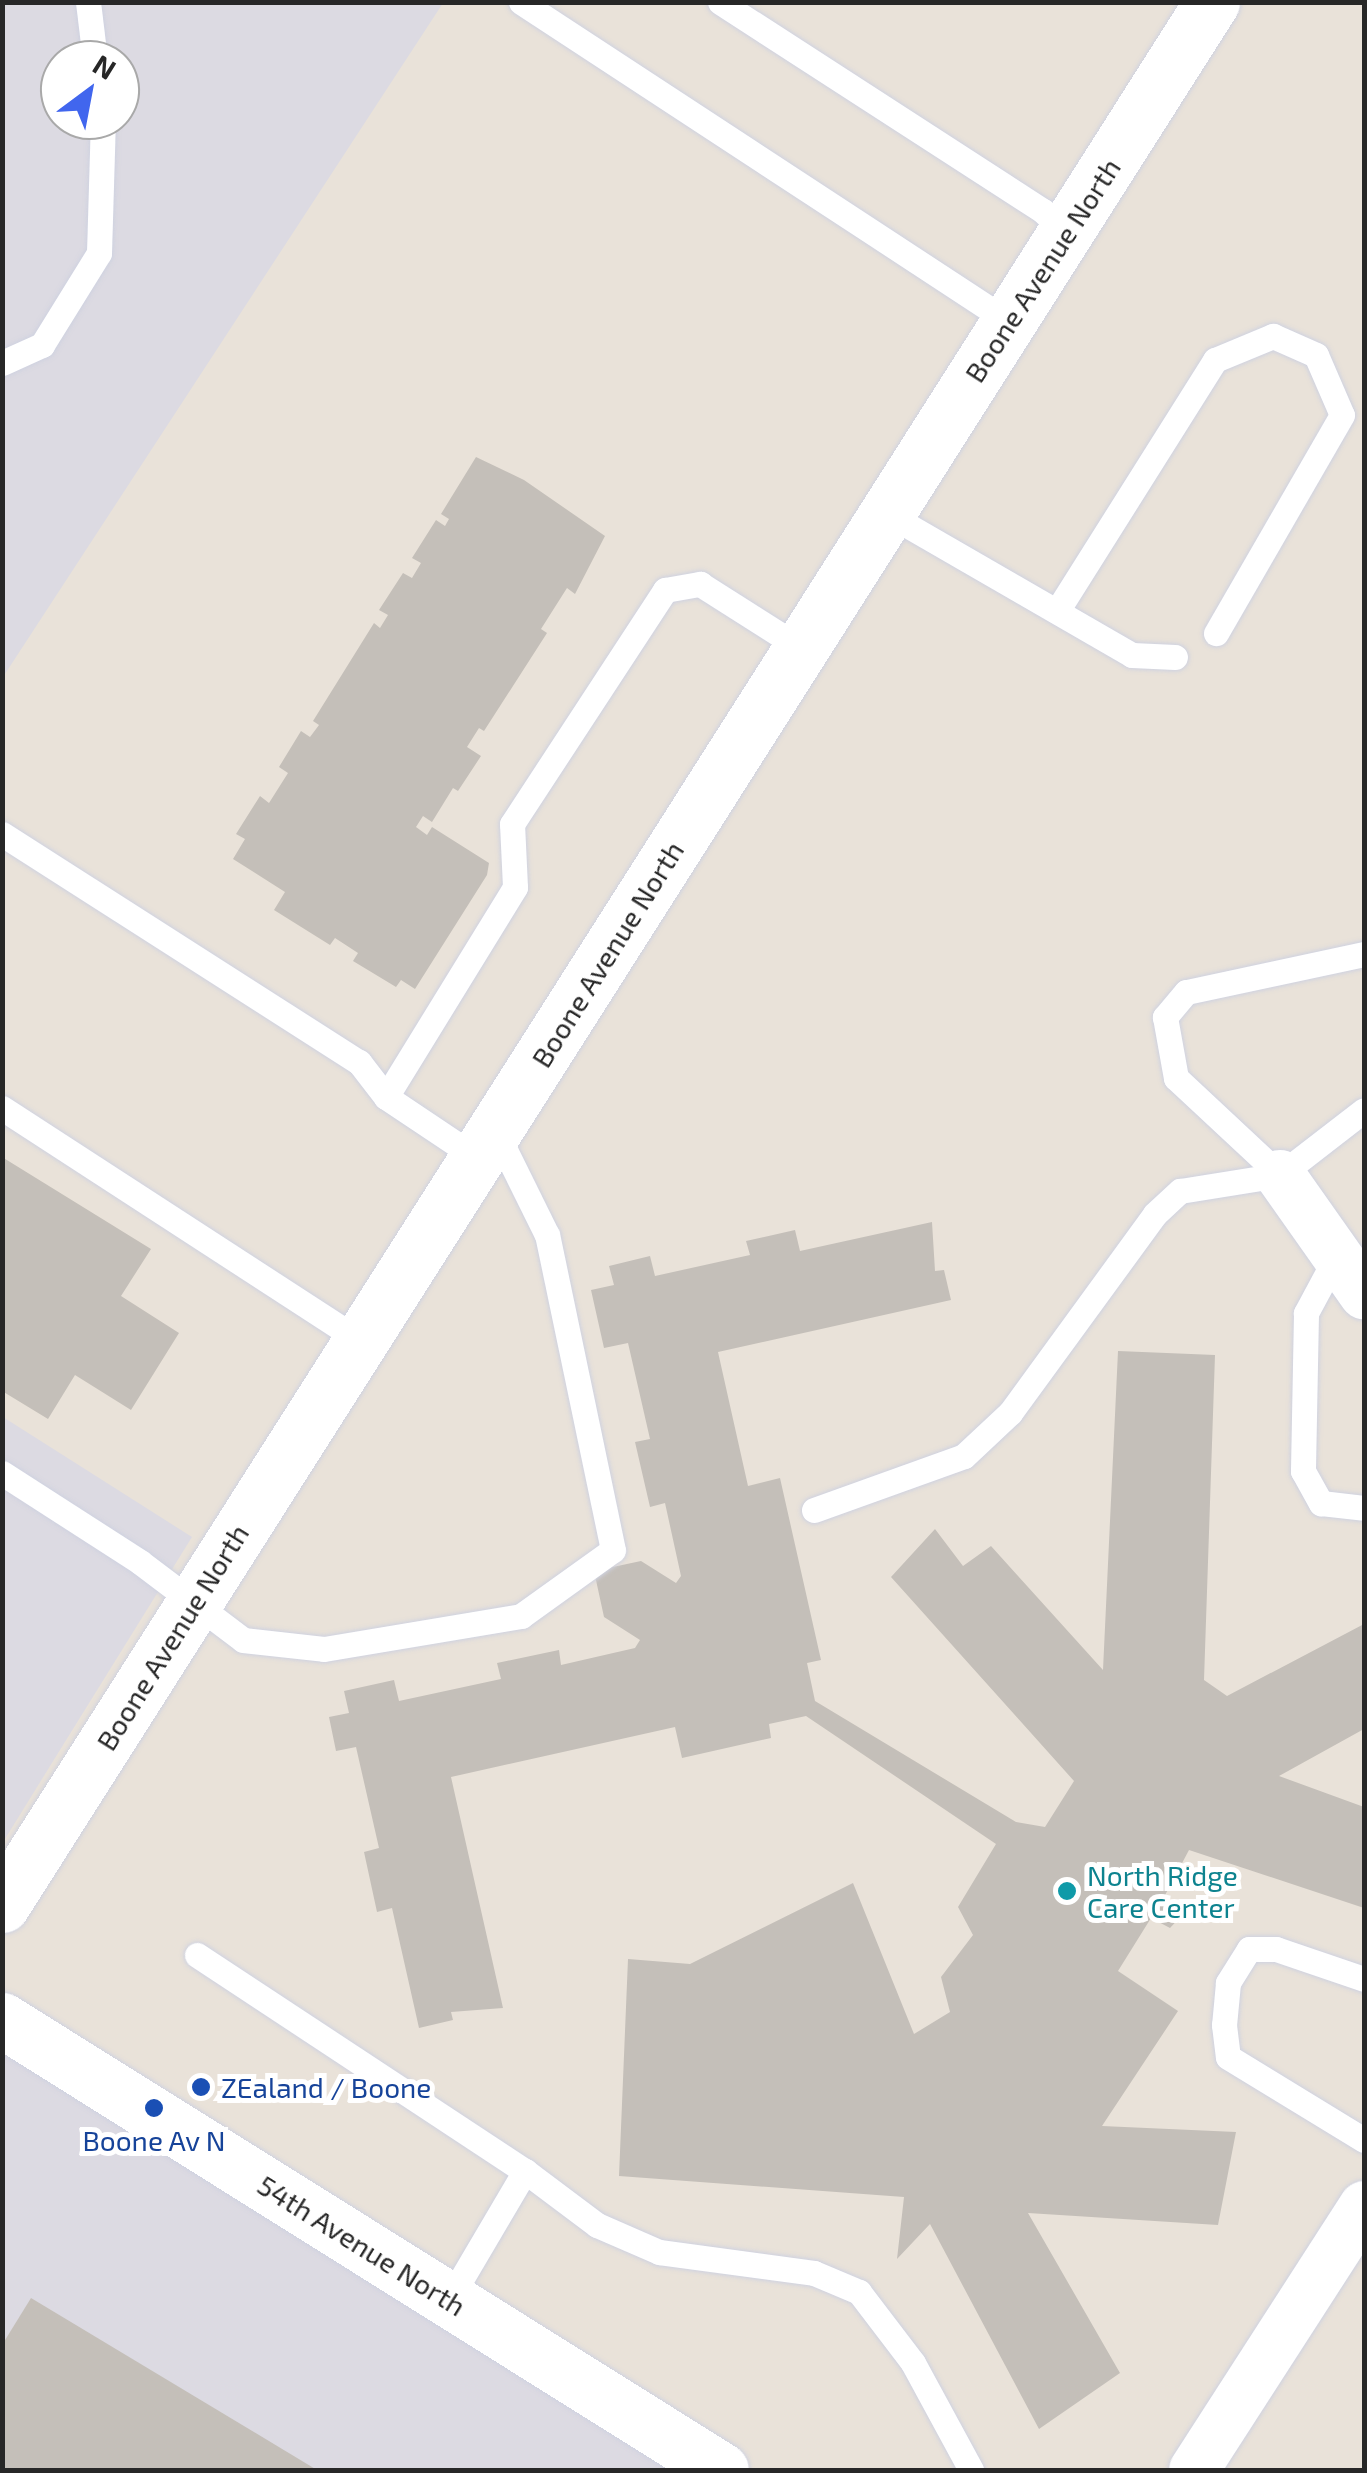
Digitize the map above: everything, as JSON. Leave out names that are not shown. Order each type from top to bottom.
[{"type":"street","name":"Boone Avenue North","points":[[2,1905],[1212,2]]},
{"type":"street","points":[[1280,1176],[1350,1275]]},
{"type":"street","name":"54th Avenue North","points":[[2,2020],[720,2470]]},
{"type":"street","points":[[1194,2470],[1364,2206]]},
{"type":"lane","points":[[88,2],[93,40]]},
{"type":"lane","points":[[522,2],[1008,321]]},
{"type":"lane","points":[[720,2],[1044,212],[1066,233]]},
{"type":"lane","points":[[2,363],[42,346],[99,253],[102,140]]},
{"type":"lane","points":[[1057,611],[1215,360],[1272,336],[1316,355],[1342,416],[1216,633]]},
{"type":"lane","points":[[886,513],[1132,654],[1175,657]]},
{"type":"lane","points":[[386,1097],[514,888],[512,824],[665,590],[700,584],[801,648]]},
{"type":"lane","points":[[2,834],[359,1062],[386,1097],[486,1144],[547,1236],[613,1550],[521,1616],[324,1649],[243,1640],[2,1473]]},
{"type":"lane","points":[[1280,1176],[1176,1078],[1165,1017],[1186,992],[1364,954]]},
{"type":"lane","points":[[2,1108],[360,1341]]},
{"type":"lane","points":[[814,1510],[964,1456],[1010,1413],[1155,1214],[1180,1191],[1280,1176],[1364,1110]]},
{"type":"lane","points":[[1350,1275],[1306,1314],[1304,1471],[1320,1502],[1364,1508]]},
{"type":"lane","points":[[1364,1979],[1276,1949],[1249,1949],[1228,1983],[1224,2025],[1226,2051],[1238,2064],[1364,2140]]},
{"type":"lane","points":[[197,1955],[524,2171],[598,2225],[659,2252],[814,2273],[859,2292],[913,2363],[971,2470]]},
{"type":"lane","points":[[449,2300],[524,2171]]},
{"type":"shaded area","points":[[3,3],[443,3],[3,677]]},
{"type":"shaded area","points":[[3,1417],[192,1537],[3,1842]]},
{"type":"shaded area","points":[[3,2056],[16,2057],[673,2470],[3,2470]]},
{"type":"building","points":[[476,457],[524,480],[605,536],[575,594],[567,588],[541,629],[547,633],[484,731],[479,728],[467,747],[481,756],[458,791],[453,788],[432,822],[423,816],[416,827],[427,835],[432,827],[489,863],[487,875],[415,989],[401,980],[396,987],[353,961],[358,953],[335,938],[330,945],[274,910],[285,892],[233,859],[245,839],[236,834],[260,796],[269,803],[288,773],[279,767],[301,731],[310,737],[319,725],[313,721],[374,623],[380,628],[388,615],[379,610],[403,573],[412,578],[421,563],[412,558],[436,520],[445,526],[449,519],[441,514]]},
{"type":"building","points":[[2,1157],[151,1249],[121,1296],[179,1333],[131,1410],[75,1375],[48,1419],[2,1391]]},
{"type":"building","name":"North Ridge Care Center","points":[[932,1222],[935,1271],[944,1270],[951,1300],[718,1352],[748,1486],[780,1478],[821,1660],[807,1663],[815,1701],[1016,1822],[1045,1827],[1074,1781],[891,1577],[935,1529],[963,1566],[991,1546],[1103,1670],[1118,1351],[1215,1355],[1204,1680],[1227,1696],[1364,1624],[1364,1729],[1279,1776],[1364,1807],[1364,1908],[1189,1850],[1163,1899],[1184,1913],[1170,1928],[1151,1918],[1118,1971],[1178,2011],[1102,2126],[1236,2132],[1218,2225],[1028,2213],[1120,2373],[1039,2429],[930,2224],[897,2259],[904,2197],[619,2176],[628,1959],[690,1964],[853,1883],[914,2034],[950,2012],[941,1977],[973,1935],[958,1907],[996,1844],[806,1716],[769,1724],[771,1738],[682,1758],[675,1727],[451,1777],[503,2008],[451,2012],[453,2020],[419,2028],[392,1908],[377,1912],[364,1852],[379,1848],[356,1747],[336,1751],[329,1717],[349,1713],[344,1691],[394,1680],[399,1701],[501,1679],[497,1663],[559,1650],[561,1665],[635,1648],[640,1640],[604,1617],[594,1571],[641,1561],[676,1583],[681,1576],[665,1503],[650,1507],[635,1442],[650,1439],[628,1343],[604,1348],[591,1290],[614,1285],[609,1266],[650,1256],[655,1276],[750,1255],[746,1241],[795,1230],[800,1251]]},
{"type":"building","points":[[31,2298],[317,2470],[2,2470],[2,2345]]},
{"type":"place","name":"North Ridge Care Center","points":[[1067,1891]]},
{"type":"place","name":"ZEaland / Boone","points":[[201,2087]]},
{"type":"place","name":"Boone Av N","points":[[154,2108]]}]
